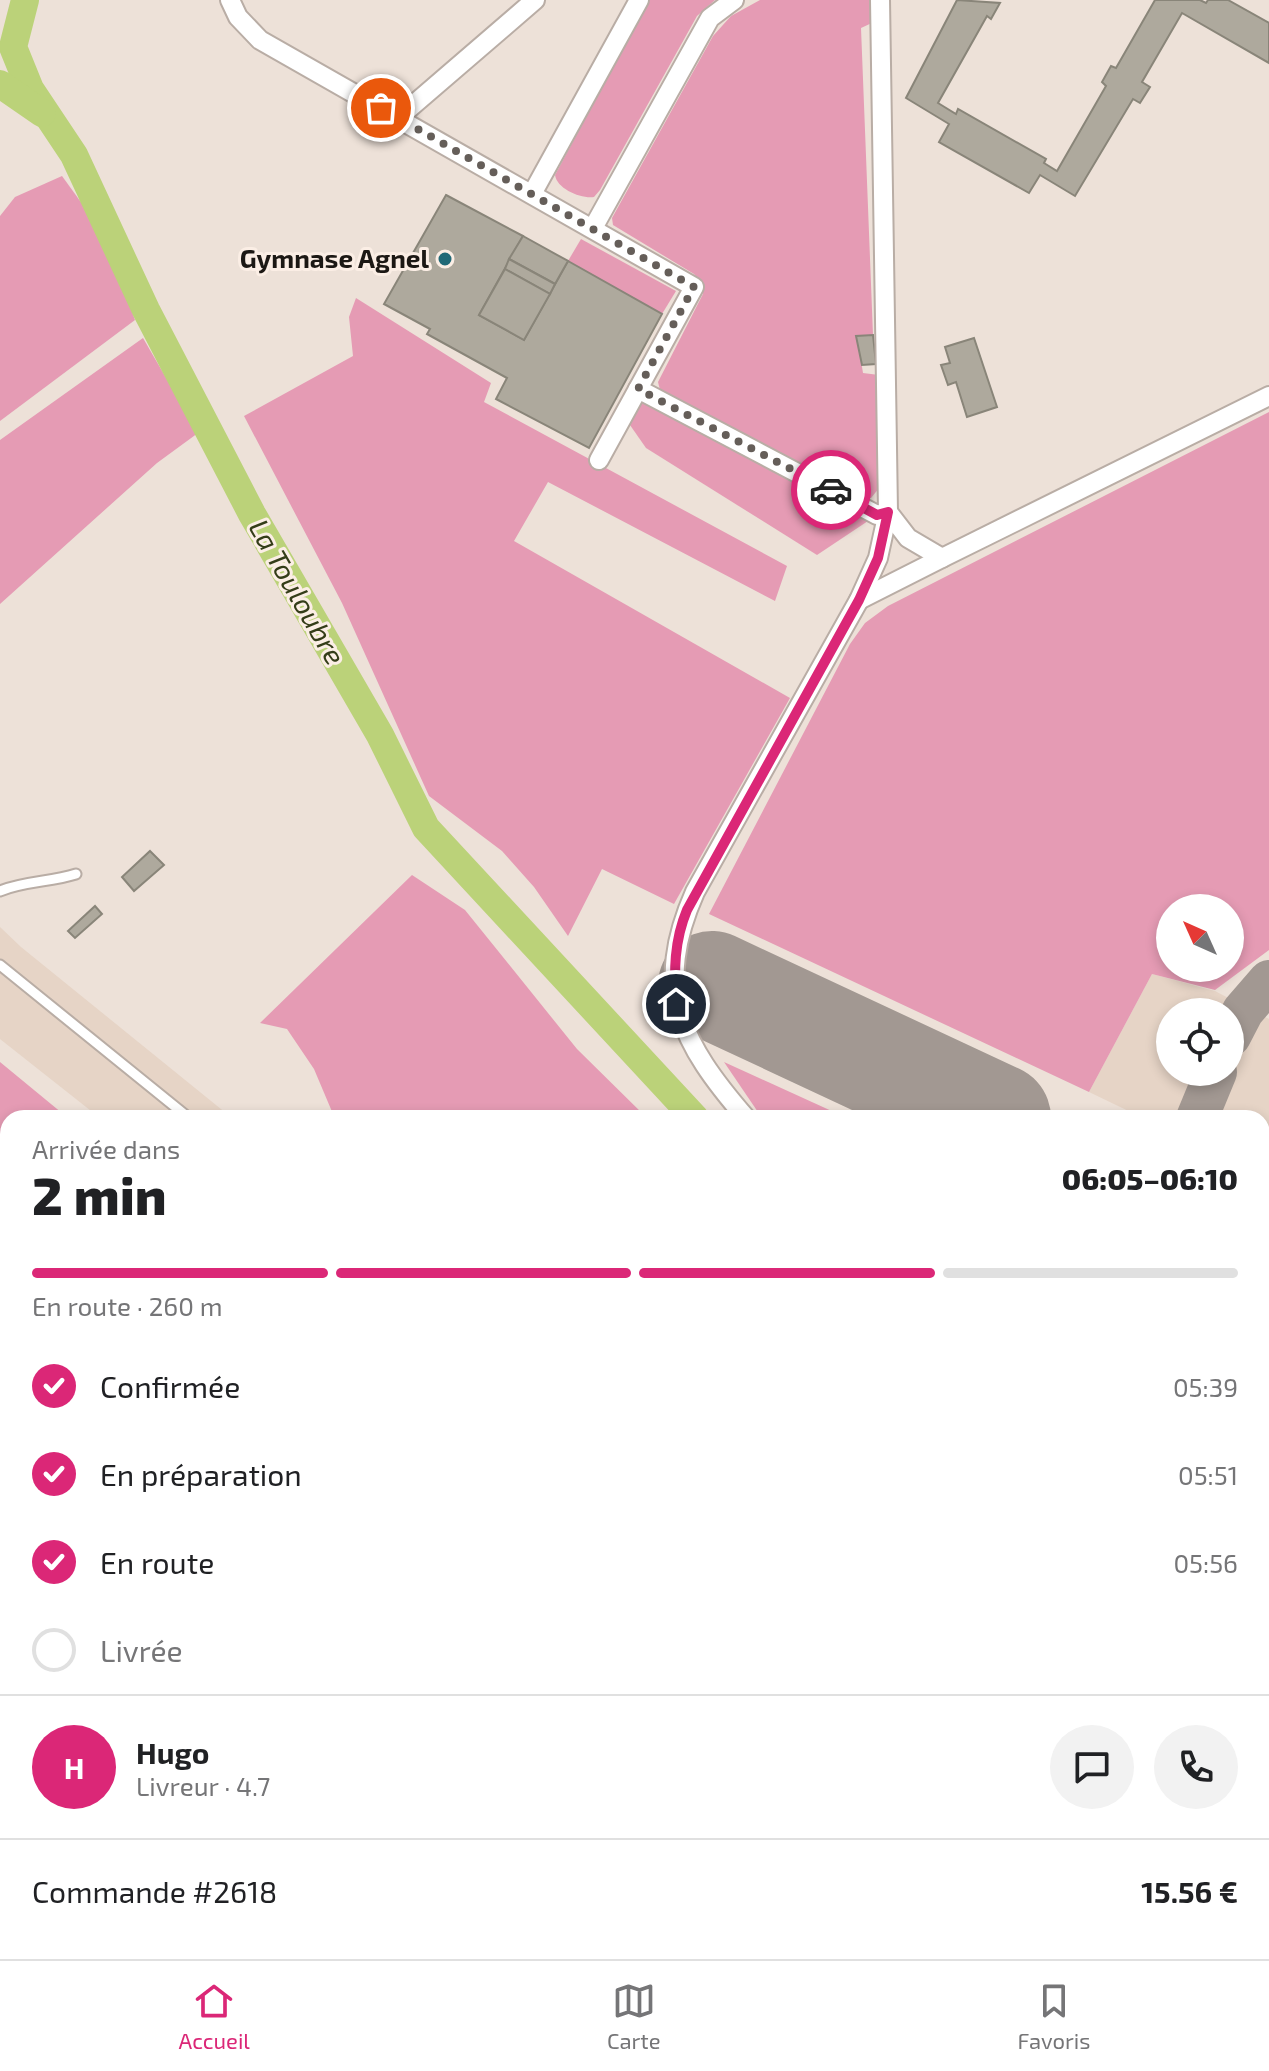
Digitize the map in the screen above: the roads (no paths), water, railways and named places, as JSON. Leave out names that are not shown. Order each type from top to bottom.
[{"type":"street","points":[[230,0],[238,17],[260,40],[694,287],[599,460]]},
{"type":"street","points":[[398,118],[535,0]]},
{"type":"street","points":[[532,194],[639,0]]},
{"type":"street","points":[[593,228],[710,18],[734,0]]},
{"type":"street","points":[[740,1110],[693,1050],[676,1004],[674,964],[679,929],[695,892],[859,600],[878,558],[888,512],[880,0]]},
{"type":"street","points":[[638,389],[877,515],[888,512]]},
{"type":"street","points":[[859,600],[1269,396]]},
{"type":"street","points":[[888,512],[908,538],[942,558]]},
{"type":"lane","points":[[0,891],[16,884],[55,881],[76,874]]},
{"type":"lane","points":[[0,965],[179,1110]]},
{"type":"waterway","name":"La Touloubre","points":[[25,0],[13,47],[30,89],[74,155],[146,310],[252,514],[380,735],[426,828],[688,1110]]},
{"type":"waterway","points":[[0,84],[42,113]]},
{"type":"place","name":"Gymnase Agnel","points":[[445,259]]}]
